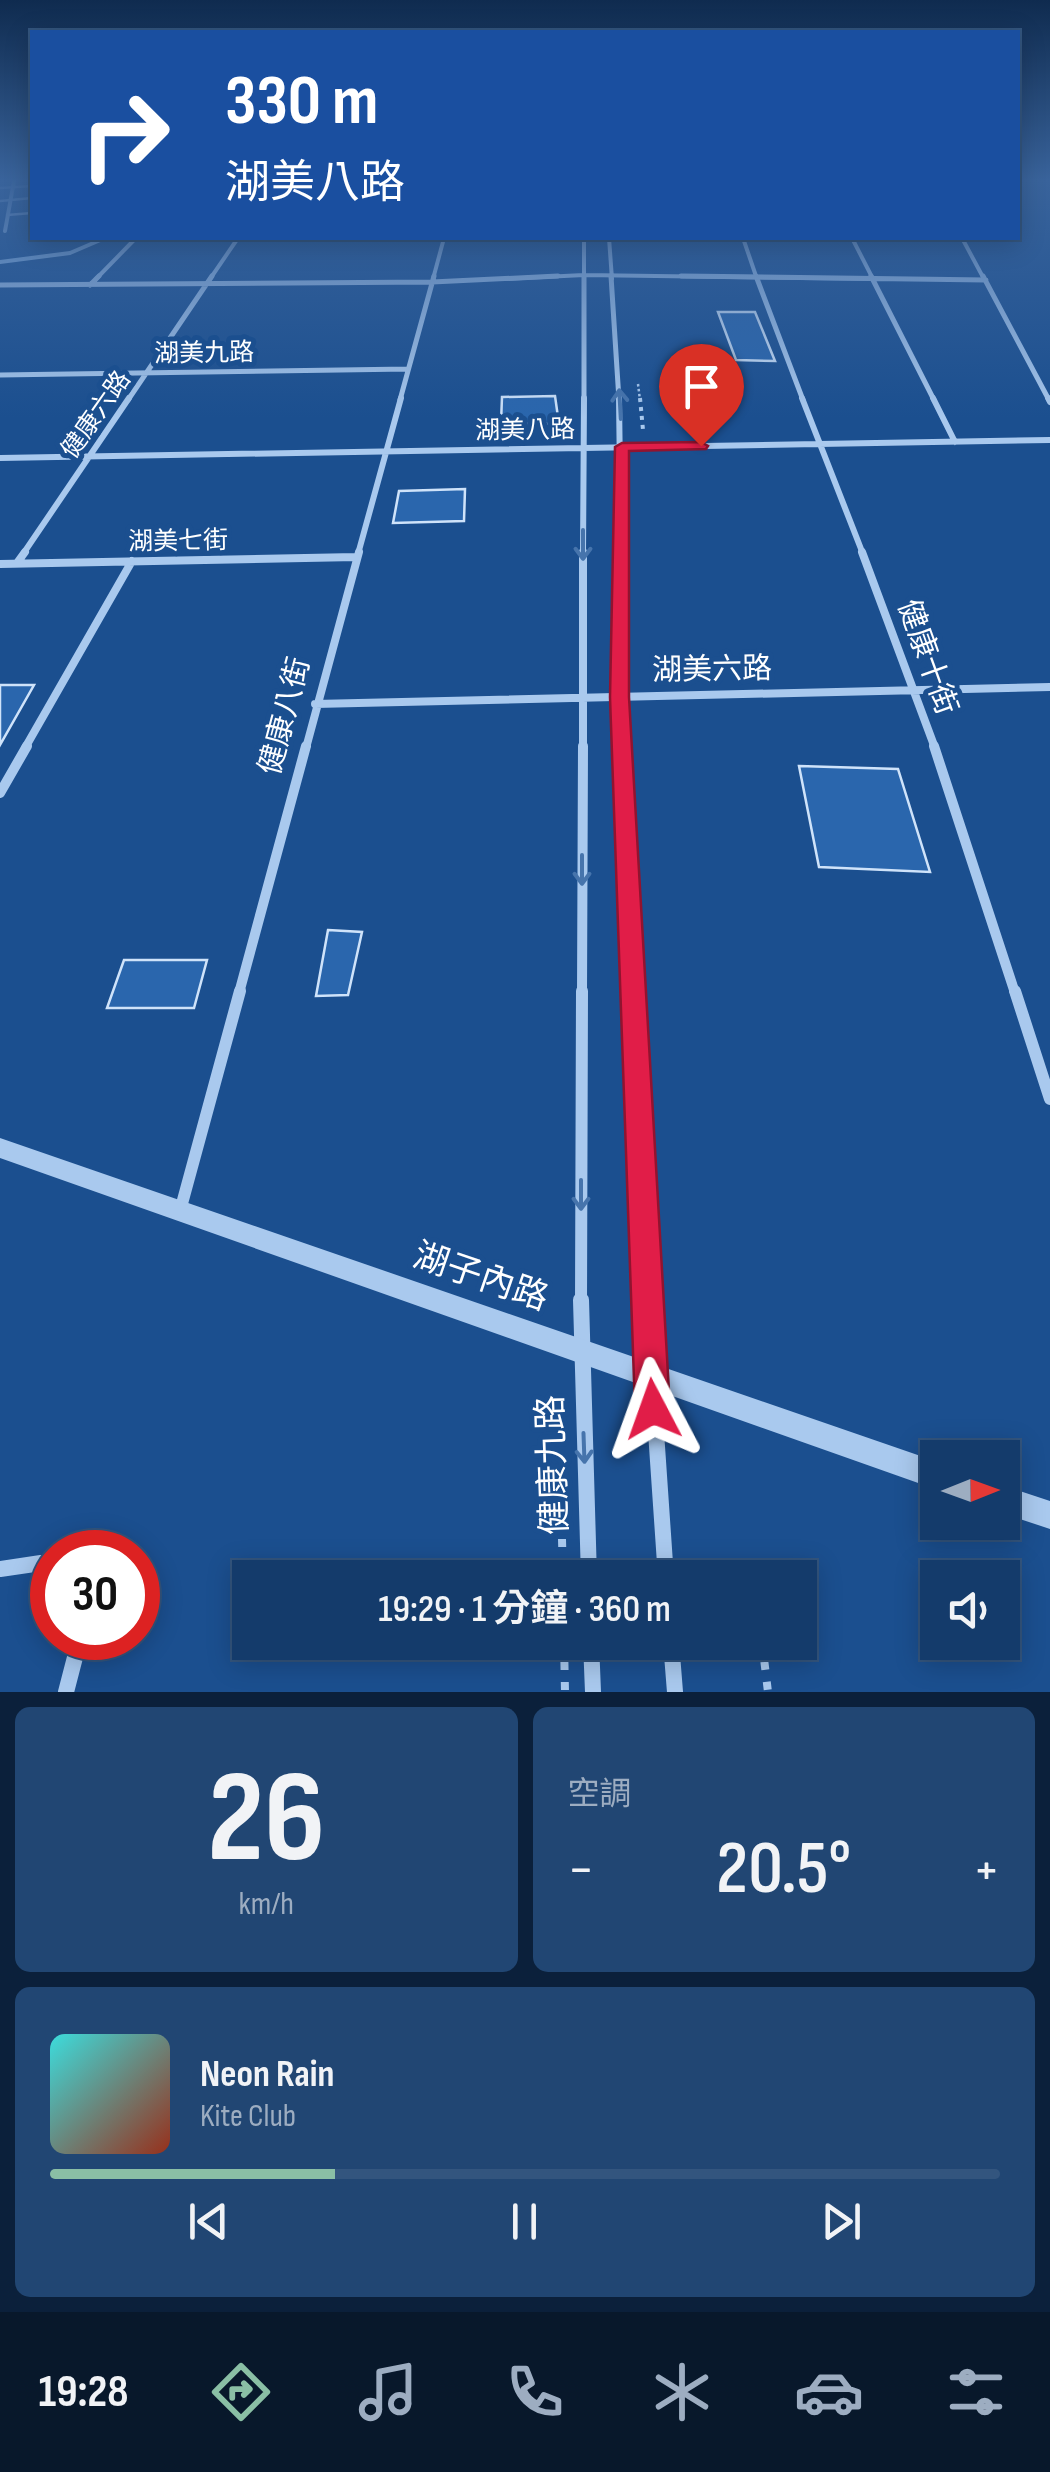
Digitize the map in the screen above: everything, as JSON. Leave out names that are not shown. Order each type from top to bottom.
[{"type":"street","points":[[90,285],[114,260]]},
{"type":"street","name":"健康六路","points":[[17,563],[224,260]]},
{"type":"street","name":"健康八街","points":[[180,1211],[438,260]]},
{"type":"street","name":"健康九路","points":[[584,260],[580,1351],[588,1560]]},
{"type":"street","points":[[611,260],[622,447],[620,697],[650,1375],[665,1560]]},
{"type":"street","name":"健康十街","points":[[750,260],[916,690],[1050,1099]]},
{"type":"street","points":[[863,260],[954,442]]},
{"type":"street","points":[[975,260],[1050,402]]},
{"type":"street","points":[[0,286],[432,282],[584,274],[986,280]]},
{"type":"street","name":"湖美九路","points":[[0,375],[408,369]]},
{"type":"street","name":"湖美八路","points":[[0,458],[1050,440]]},
{"type":"street","name":"湖美七街","points":[[0,564],[356,557]]},
{"type":"street","points":[[0,793],[132,561]]},
{"type":"street","name":"湖美六路","points":[[316,704],[1050,686]]},
{"type":"street","name":"湖子內路","points":[[0,1148],[920,1470]]},
{"type":"street","points":[[1020,1504],[1050,1515]]},
{"type":"street","points":[[0,1570],[30,1565]]},
{"type":"street","points":[[66,1692],[74,1660]]},
{"type":"street","points":[[592,1660],[593,1692]]},
{"type":"street","points":[[672,1660],[675,1692]]},
{"type":"path","points":[[564,1660],[565,1692]]},
{"type":"path","points":[[764,1660],[768,1692]]},
{"type":"building","points":[[718,312],[755,312],[775,361],[736,360]]},
{"type":"building","points":[[555,396],[559,424],[501,423],[502,397]]},
{"type":"building","points":[[465,489],[464,521],[393,523],[399,491]]},
{"type":"building","points":[[0,685],[34,685],[0,745]]},
{"type":"building","points":[[799,766],[898,769],[930,872],[819,867]]},
{"type":"building","points":[[328,930],[362,932],[348,995],[316,996]]},
{"type":"building","points":[[124,960],[207,960],[194,1008],[107,1008]]},
{"type":"waterway","points":[[0,262],[16,260]]},
{"type":"route","points":[[653,1409],[620,697],[622,447],[701,446]]}]
